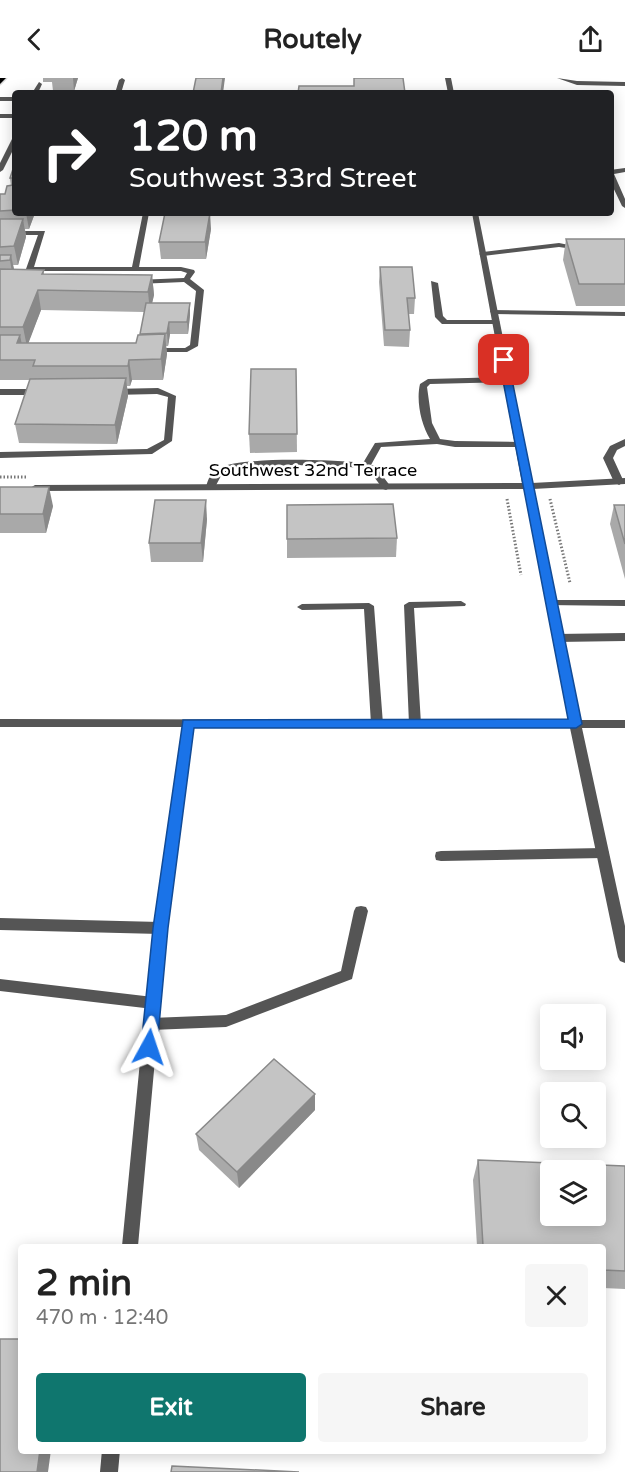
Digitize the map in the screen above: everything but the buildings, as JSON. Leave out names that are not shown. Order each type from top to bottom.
[{"type":"street","points":[[561,78],[577,83],[625,84]]},
{"type":"street","points":[[119,90],[122,80]]},
{"type":"street","points":[[36,90],[39,84]]},
{"type":"street","points":[[2,173],[12,152]]},
{"type":"street","points":[[614,181],[625,206]]},
{"type":"street","points":[[135,269],[145,216]]},
{"type":"street","points":[[476,216],[557,638],[625,957]]},
{"type":"street","points":[[0,233],[42,233],[30,269]]},
{"type":"street","points":[[483,254],[559,245],[590,249]]},
{"type":"street","points":[[20,270],[181,269],[191,272],[186,280]]},
{"type":"street","points":[[123,283],[186,280],[200,290],[194,346],[187,350],[142,350]]},
{"type":"street","points":[[434,283],[439,317],[445,322],[495,317],[625,314]]},
{"type":"street","points":[[437,441],[430,432],[423,386],[436,381],[507,380]]},
{"type":"street","points":[[0,392],[57,392]]},
{"type":"street","points":[[0,456],[149,452],[168,441],[172,396],[159,392],[102,392]]},
{"type":"street","points":[[366,465],[378,445],[437,441],[455,444],[520,445]]},
{"type":"street","points":[[622,482],[608,458],[613,448],[625,442]]},
{"type":"street","points":[[211,487],[214,476],[232,467],[366,465],[372,468],[386,487]]},
{"type":"street","name":"Southwest 32nd Terrace","points":[[22,488],[548,486],[622,482]]},
{"type":"street","points":[[551,603],[625,603]]},
{"type":"street","points":[[415,724],[409,604],[461,604]]},
{"type":"street","points":[[302,607],[369,606],[377,724]]},
{"type":"street","points":[[557,638],[625,637]]},
{"type":"street","points":[[0,723],[625,724]]},
{"type":"street","points":[[130,1244],[160,928],[188,724]]},
{"type":"street","points":[[441,856],[603,853]]},
{"type":"street","points":[[151,1024],[226,1021],[347,975],[361,911]]},
{"type":"street","points":[[0,924],[160,928]]},
{"type":"street","points":[[0,985],[153,1003]]},
{"type":"street","points":[[109,1472],[111,1454]]},
{"type":"path","points":[[504,486],[521,575]]},
{"type":"path","points":[[548,486],[570,583]]},
{"type":"route","points":[[149,1047],[160,928],[188,724],[576,724],[557,638],[504,360]]}]
